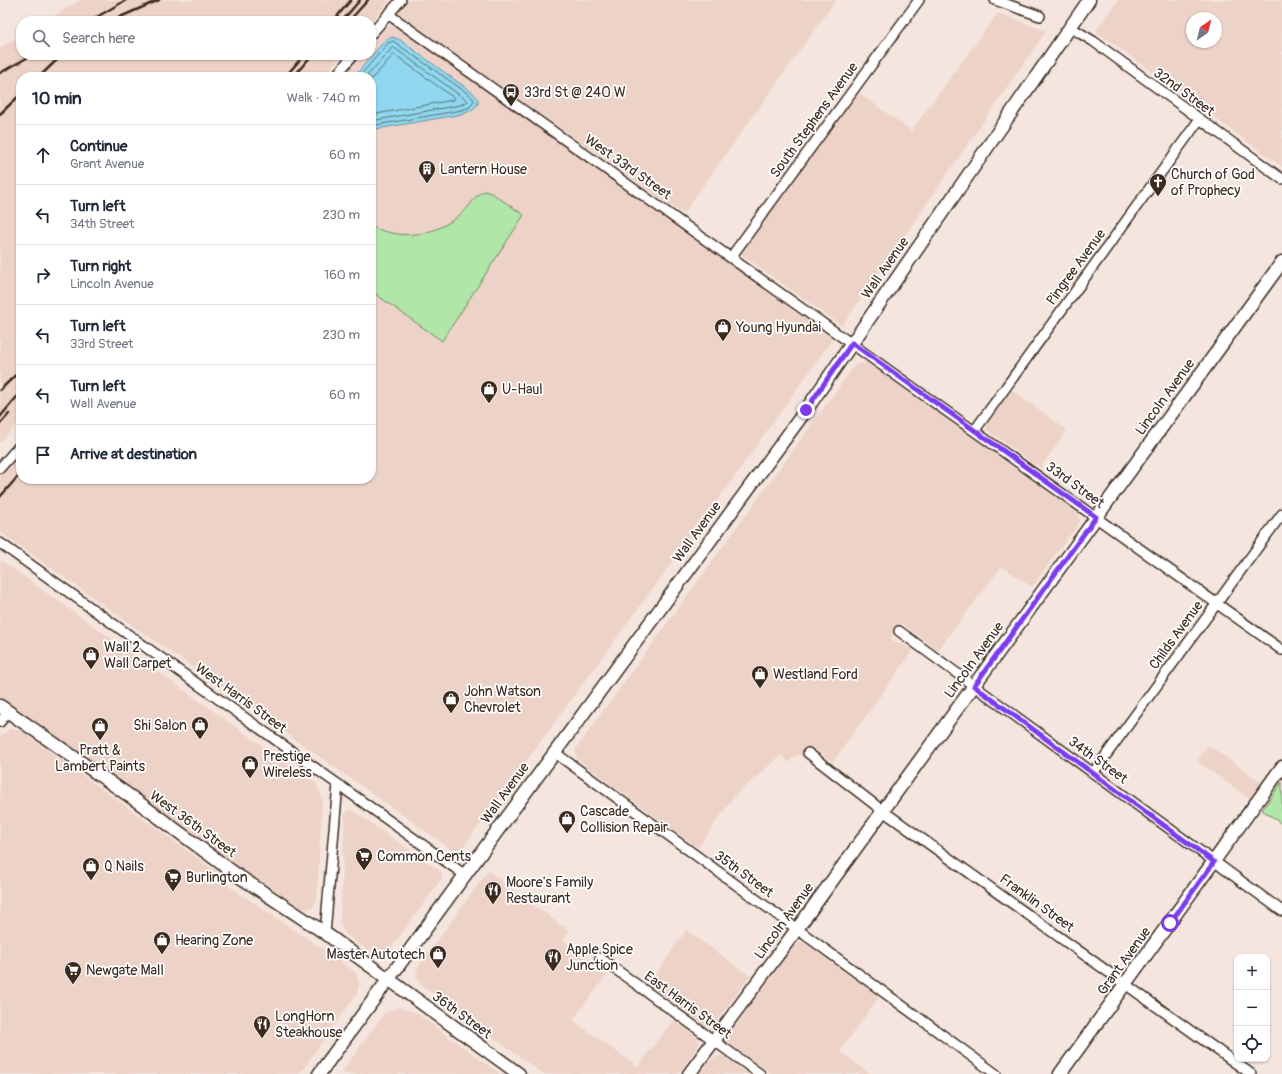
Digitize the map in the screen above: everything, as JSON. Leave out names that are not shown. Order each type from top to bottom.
[{"type":"street","points":[[376,28],[401,0]]},
{"type":"street","name":"South Stephens Avenue","points":[[731,257],[919,0]]},
{"type":"street","points":[[995,0],[1040,16]]},
{"type":"street","name":"Wall Avenue","points":[[319,1074],[806,410],[1090,0]]},
{"type":"street","name":"West 33rd Street","points":[[388,14],[852,343]]},
{"type":"street","name":"32nd Street","points":[[1070,27],[1093,41],[1199,120],[1282,179]]},
{"type":"street","points":[[339,72],[349,60]]},
{"type":"street","name":"Pingree Avenue","points":[[975,430],[1199,120]]},
{"type":"street","name":"Lincoln Avenue","points":[[689,1074],[797,930],[1282,262]]},
{"type":"street","name":"33rd Street","points":[[852,343],[1282,650]]},
{"type":"street","points":[[0,468],[16,450]]},
{"type":"street","name":"Childs Avenue","points":[[1093,773],[1282,514]]},
{"type":"street","name":"West Harris Street","points":[[0,543],[465,875]]},
{"type":"street","name":"34th Street","points":[[899,631],[1282,911]]},
{"type":"street","points":[[0,722],[4,709]]},
{"type":"street","name":"West 36th Street","points":[[4,709],[134,799],[237,875],[325,933],[388,980]]},
{"type":"street","name":"35th Street","points":[[554,752],[996,1074]]},
{"type":"street","name":"Franklin Street","points":[[808,753],[883,810],[1251,1074]]},
{"type":"street","name":"Grant Avenue","points":[[1060,1074],[1282,768]]},
{"type":"street","points":[[325,933],[338,784]]},
{"type":"street","name":"East Harris Street","points":[[600,958],[760,1074]]},
{"type":"street","name":"36th Street","points":[[388,980],[519,1074]]},
{"type":"shaded area","points":[[81,0],[390,0],[376,16],[54,16]]},
{"type":"shaded area","points":[[409,0],[836,0],[683,214],[397,14]]},
{"type":"shaded area","points":[[1118,0],[1282,0],[1282,167],[1096,31]]},
{"type":"shaded area","points":[[998,13],[1046,31],[842,326],[735,250],[854,89],[911,131]]},
{"type":"shaded area","points":[[389,26],[398,27],[828,335],[831,341],[717,501],[458,854],[0,532],[0,472],[16,453],[16,484],[376,484],[376,72],[346,72],[357,60],[376,60],[376,38]]},
{"type":"shaded area","points":[[16,38],[16,60],[338,60],[327,72],[16,72],[16,425],[0,443],[0,48]]},
{"type":"shaded area","points":[[867,362],[1077,512],[1080,521],[1032,587],[1002,566],[938,650],[901,623],[890,639],[913,650],[833,762],[814,749],[801,757],[799,754],[788,762],[781,755],[734,796],[698,848],[578,760],[575,750],[855,365]]},
{"type":"shaded area","points":[[1010,389],[1067,430],[1040,468],[987,430],[987,422]]},
{"type":"shaded area","points":[[0,560],[315,783],[320,791],[322,800],[317,899],[312,908],[303,909],[232,862],[220,857],[0,701]]},
{"type":"shaded area","points":[[10,729],[20,730],[225,878],[224,883],[320,947],[356,973],[359,985],[357,994],[299,1074],[0,1074],[0,737]]},
{"type":"shaded area","points":[[1208,745],[1261,782],[1249,798],[1197,761]]},
{"type":"shaded area","points":[[350,809],[440,871],[442,874],[442,878],[391,948],[381,954],[370,952],[349,937],[344,932],[340,923],[345,814]]},
{"type":"shaded area","points":[[488,871],[569,931],[563,940],[608,973],[573,1020],[638,1067],[673,1020],[698,1038],[699,1045],[678,1074],[543,1074],[420,984],[416,975],[418,967]]},
{"type":"shaded area","points":[[686,930],[750,976],[713,1026],[706,1026],[649,985]]},
{"type":"shaded area","points":[[802,941],[879,997],[840,1051],[870,1074],[771,1074],[729,1043],[728,1036],[796,942]]},
{"type":"shaded area","points":[[398,1007],[416,1013],[500,1074],[340,1074],[385,1013]]},
{"type":"shaded area","points":[[722,1056],[748,1074],[700,1074],[712,1058]]},
{"type":"green space","points":[[485,191],[493,194],[524,215],[442,341],[376,295],[376,228],[396,234],[408,235],[433,230],[455,219],[482,192]]},
{"type":"green space","points":[[1282,782],[1282,824],[1262,810]]},
{"type":"water","points":[[393,37],[400,40],[473,93],[478,99],[478,104],[472,110],[463,114],[376,129],[376,72],[358,72],[368,60],[376,60],[376,51],[386,39]]},
{"type":"railway","points":[[99,16],[126,0]]},
{"type":"railway","points":[[122,16],[159,0]]},
{"type":"railway","points":[[337,16],[351,0]]},
{"type":"railway","points":[[346,16],[360,0]]},
{"type":"railway","points":[[354,16],[368,0]]},
{"type":"railway","points":[[0,73],[23,60]]},
{"type":"railway","points":[[44,72],[57,60]]},
{"type":"railway","points":[[289,72],[300,60]]},
{"type":"railway","points":[[297,72],[308,60]]},
{"type":"railway","points":[[0,114],[16,99]]},
{"type":"railway","points":[[0,390],[16,375]]},
{"type":"railway","points":[[0,417],[16,398]]},
{"type":"railway","points":[[0,424],[9,414]]},
{"type":"railway","points":[[0,497],[16,479]]},
{"type":"place","name":"33rd St @ 240 W","points":[[511,107]]},
{"type":"place","name":"Lantern House","points":[[427,184]]},
{"type":"place","name":"Church of God of Prophecy","points":[[1158,197]]},
{"type":"place","name":"Young Hyundai","points":[[723,342]]},
{"type":"place","name":"U-Haul","points":[[489,404]]},
{"type":"place","name":"Wall 2 Wall Carpet","points":[[91,670]]},
{"type":"place","name":"Westland Ford","points":[[760,689]]},
{"type":"place","name":"John Watson Chevrolet","points":[[451,714]]},
{"type":"place","name":"Shi Salon","points":[[200,740]]},
{"type":"place","name":"Pratt & Lambert Paints","points":[[100,741]]},
{"type":"place","name":"Prestige Wireless","points":[[250,779]]},
{"type":"place","name":"Cascade Collision Repair","points":[[567,834]]},
{"type":"place","name":"Common Cents","points":[[364,871]]},
{"type":"place","name":"Q Nails","points":[[91,881]]},
{"type":"place","name":"Burlington","points":[[173,892]]},
{"type":"place","name":"Moore's Family Restaurant","points":[[493,905]]},
{"type":"place","name":"Hearing Zone","points":[[162,955]]},
{"type":"place","name":"Master Autotech","points":[[438,969]]},
{"type":"place","name":"Apple Spice Junction","points":[[553,972]]},
{"type":"place","name":"Newgate Mall","points":[[73,985]]},
{"type":"place","name":"LongHorn Steakhouse","points":[[262,1039]]},
{"type":"route","points":[[806,410],[852,343],[1096,517],[974,686],[1214,862],[1170,923]]}]
